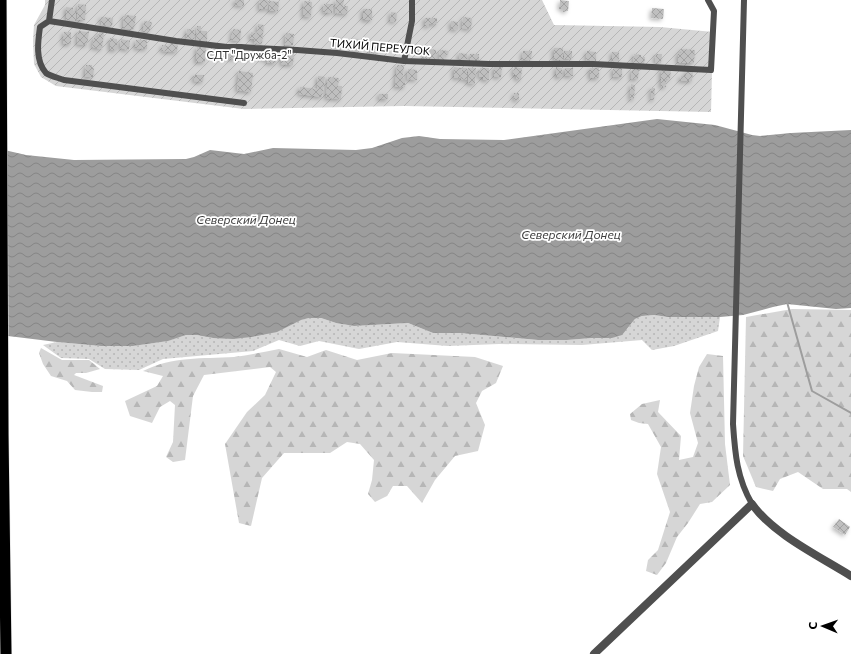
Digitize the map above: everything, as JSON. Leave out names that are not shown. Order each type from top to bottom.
[{"type":"highway","points":[[1,0],[3,434],[6,654]]},
{"type":"street","points":[[52,0],[49,21],[40,27],[38,45],[40,62],[47,74],[64,80],[244,103]]},
{"type":"street","points":[[404,61],[412,20],[412,0]]},
{"type":"street","name":"ТИХИЙ ПЕРЕУЛОК","points":[[49,21],[176,41],[227,47],[297,50],[404,61],[489,64],[593,64],[711,70],[714,10],[708,0]]},
{"type":"street","points":[[744,0],[741,68],[734,398],[734,448],[737,468],[743,489],[759,513],[792,539],[851,576]]},
{"type":"street","points":[[594,654],[752,504]]},
{"type":"green space","name":"СДТ \"Дружба-2\"","points":[[45,0],[542,0],[554,25],[660,27],[713,32],[711,112],[404,106],[244,109],[56,86],[41,77],[34,64],[34,25],[45,5]]},
{"type":"green space","points":[[792,309],[851,310],[851,492],[847,489],[823,489],[798,472],[780,479],[773,491],[756,487],[743,456],[746,317]]},
{"type":"green space","points":[[654,315],[668,317],[720,317],[718,331],[674,346],[652,350],[642,340],[582,345],[499,344],[448,346],[397,342],[359,349],[319,341],[300,346],[279,340],[253,351],[163,359],[139,370],[105,369],[89,359],[61,358],[43,345],[57,342],[101,346],[133,346],[167,341],[186,335],[197,335],[213,338],[309,318],[321,318],[336,323],[354,326],[408,323],[433,333],[460,333],[538,340],[612,338],[627,329],[635,319],[642,316]]},
{"type":"green space","points":[[41,348],[62,360],[89,360],[100,369],[86,373],[76,373],[74,375],[103,386],[102,392],[75,390],[67,381],[51,376],[43,364],[39,353]]},
{"type":"green space","points":[[279,349],[307,357],[326,350],[357,360],[392,353],[475,357],[503,366],[496,383],[482,391],[476,403],[485,425],[478,451],[455,456],[435,480],[422,503],[407,486],[393,486],[387,496],[375,502],[368,494],[372,480],[374,460],[360,444],[347,442],[330,453],[284,453],[262,478],[251,526],[239,523],[225,444],[247,412],[265,395],[276,372],[270,367],[204,375],[193,396],[185,460],[173,462],[166,457],[173,442],[175,405],[170,401],[160,407],[152,423],[130,416],[125,401],[157,386],[163,376],[143,371],[154,366],[188,359],[234,357]]},
{"type":"green space","points":[[707,354],[723,356],[725,444],[730,485],[712,502],[700,504],[677,537],[666,563],[657,575],[646,571],[648,560],[658,550],[670,512],[657,474],[661,447],[648,424],[631,420],[630,414],[642,404],[660,400],[658,412],[681,436],[679,460],[693,457],[698,443],[690,413],[694,386],[699,367]]},
{"type":"water","name":"Северский Донец","points":[[657,119],[715,125],[760,136],[851,130],[851,308],[836,309],[787,304],[743,315],[720,317],[642,316],[635,319],[622,335],[612,338],[567,340],[538,340],[460,333],[433,333],[408,323],[354,326],[336,323],[321,318],[301,320],[277,332],[251,337],[233,339],[186,335],[168,341],[133,346],[101,346],[0,335],[0,149],[26,155],[74,160],[186,159],[210,150],[244,154],[273,148],[356,150],[372,148],[402,138],[419,136],[440,139],[504,140]]},
{"type":"building","points":[[235,0],[244,0],[244,6],[235,5]]},
{"type":"building","points":[[260,0],[268,0],[267,9],[259,9]]},
{"type":"building","points":[[336,0],[344,0],[343,6],[348,6],[347,14],[335,13]]},
{"type":"building","points":[[560,0],[569,1],[568,11],[563,12],[563,9],[559,9]]},
{"type":"building","points":[[269,1],[279,2],[278,11],[269,11]]},
{"type":"building","points":[[304,1],[312,2],[311,17],[303,16]]},
{"type":"building","points":[[78,4],[86,5],[85,20],[77,20]]},
{"type":"building","points":[[324,4],[333,4],[332,13],[323,12]]},
{"type":"building","points":[[66,7],[73,8],[73,11],[76,11],[76,21],[66,20]]},
{"type":"building","points":[[652,8],[664,9],[663,19],[651,18]]},
{"type":"building","points":[[363,9],[372,9],[372,20],[363,20]]},
{"type":"building","points":[[391,12],[397,13],[396,22],[390,21]]},
{"type":"building","points":[[124,15],[136,16],[134,29],[123,28]]},
{"type":"building","points":[[101,17],[113,18],[112,26],[101,25]]},
{"type":"building","points":[[463,17],[472,18],[471,29],[462,28]]},
{"type":"building","points":[[425,18],[437,18],[437,24],[429,24],[429,27],[425,26]]},
{"type":"building","points":[[144,21],[152,22],[148,32],[143,32]]},
{"type":"building","points":[[451,21],[458,22],[458,30],[451,29]]},
{"type":"building","points":[[258,24],[264,25],[262,44],[254,43],[255,39],[250,39],[251,32],[257,33]]},
{"type":"building","points":[[197,26],[201,26],[201,31],[207,31],[207,42],[196,41]]},
{"type":"building","points":[[187,29],[195,30],[194,41],[186,40]]},
{"type":"building","points":[[233,29],[241,30],[240,41],[231,40]]},
{"type":"building","points":[[78,31],[89,32],[87,45],[77,44]]},
{"type":"building","points":[[64,32],[71,32],[71,44],[63,44]]},
{"type":"building","points":[[99,32],[104,33],[102,49],[92,47],[94,37],[98,37]]},
{"type":"building","points":[[286,33],[294,34],[293,45],[285,45]]},
{"type":"building","points":[[335,37],[342,38],[342,47],[335,46]]},
{"type":"building","points":[[110,38],[117,39],[117,50],[110,50]]},
{"type":"building","points":[[121,39],[130,41],[129,50],[120,48]]},
{"type":"building","points":[[354,39],[360,39],[359,51],[353,50]]},
{"type":"building","points":[[136,40],[147,40],[147,49],[135,48]]},
{"type":"building","points":[[170,43],[178,43],[177,52],[162,51],[162,45],[170,46]]},
{"type":"building","points":[[370,46],[378,47],[378,54],[370,53]]},
{"type":"building","points":[[197,47],[206,47],[205,62],[196,62]]},
{"type":"building","points":[[215,48],[222,49],[221,56],[214,56]]},
{"type":"building","points":[[554,48],[563,48],[563,60],[554,60]]},
{"type":"building","points":[[229,49],[237,50],[235,59],[228,58]]},
{"type":"building","points":[[430,49],[436,50],[436,60],[424,59],[424,52],[430,53]]},
{"type":"building","points":[[681,49],[695,50],[694,63],[678,63],[678,53],[681,53]]},
{"type":"building","points":[[440,50],[449,51],[448,55],[445,55],[444,60],[439,60]]},
{"type":"building","points":[[261,51],[276,51],[276,63],[267,63],[268,59],[261,59]]},
{"type":"building","points":[[523,51],[532,51],[531,60],[522,60]]},
{"type":"building","points":[[564,51],[572,51],[572,59],[564,59]]},
{"type":"building","points":[[587,51],[596,52],[596,61],[586,60]]},
{"type":"building","points":[[282,52],[294,52],[293,65],[281,64]]},
{"type":"building","points":[[612,52],[619,52],[619,62],[612,61]]},
{"type":"building","points":[[459,53],[467,54],[467,61],[459,61]]},
{"type":"building","points":[[470,54],[479,54],[479,61],[470,61]]},
{"type":"building","points":[[634,54],[645,57],[644,64],[633,64]]},
{"type":"building","points":[[656,54],[662,54],[661,63],[655,62]]},
{"type":"building","points":[[86,65],[92,65],[92,68],[94,68],[93,77],[85,77]]},
{"type":"building","points":[[397,65],[404,65],[403,78],[405,78],[405,87],[395,87]]},
{"type":"building","points":[[454,67],[461,68],[460,78],[454,78]]},
{"type":"building","points":[[494,67],[502,67],[501,77],[494,77]]},
{"type":"building","points":[[514,67],[522,68],[521,79],[516,79],[516,75],[513,75]]},
{"type":"building","points":[[556,67],[562,68],[562,77],[556,77]]},
{"type":"building","points":[[462,68],[467,68],[467,80],[461,79]]},
{"type":"building","points":[[468,68],[476,68],[475,84],[468,83]]},
{"type":"building","points":[[480,68],[489,68],[489,80],[483,80],[483,77],[479,77]]},
{"type":"building","points":[[565,68],[573,68],[573,76],[565,76]]},
{"type":"building","points":[[590,68],[599,68],[599,78],[590,78]]},
{"type":"building","points":[[613,68],[622,68],[622,77],[613,77]]},
{"type":"building","points":[[408,69],[417,70],[417,80],[407,79]]},
{"type":"building","points":[[632,69],[639,69],[638,79],[631,79]]},
{"type":"building","points":[[661,69],[671,70],[670,79],[666,78],[666,87],[661,87]]},
{"type":"building","points":[[239,71],[253,73],[251,92],[237,90]]},
{"type":"building","points":[[686,71],[693,71],[692,81],[680,81],[681,76],[686,76]]},
{"type":"building","points":[[194,75],[204,75],[203,82],[194,81]]},
{"type":"building","points":[[318,76],[325,77],[322,97],[299,94],[300,87],[317,89]]},
{"type":"building","points":[[328,77],[339,78],[338,86],[342,86],[341,99],[326,98]]},
{"type":"building","points":[[631,84],[635,85],[634,99],[630,99]]},
{"type":"building","points":[[651,88],[655,88],[654,100],[651,100]]},
{"type":"building","points":[[514,93],[519,93],[519,100],[514,100]]},
{"type":"building","points":[[379,94],[388,94],[388,99],[379,99]]},
{"type":"building","points":[[839,519],[850,527],[845,535],[833,527]]},
{"type":"waterway","points":[[787,302],[812,391],[851,413]]}]
